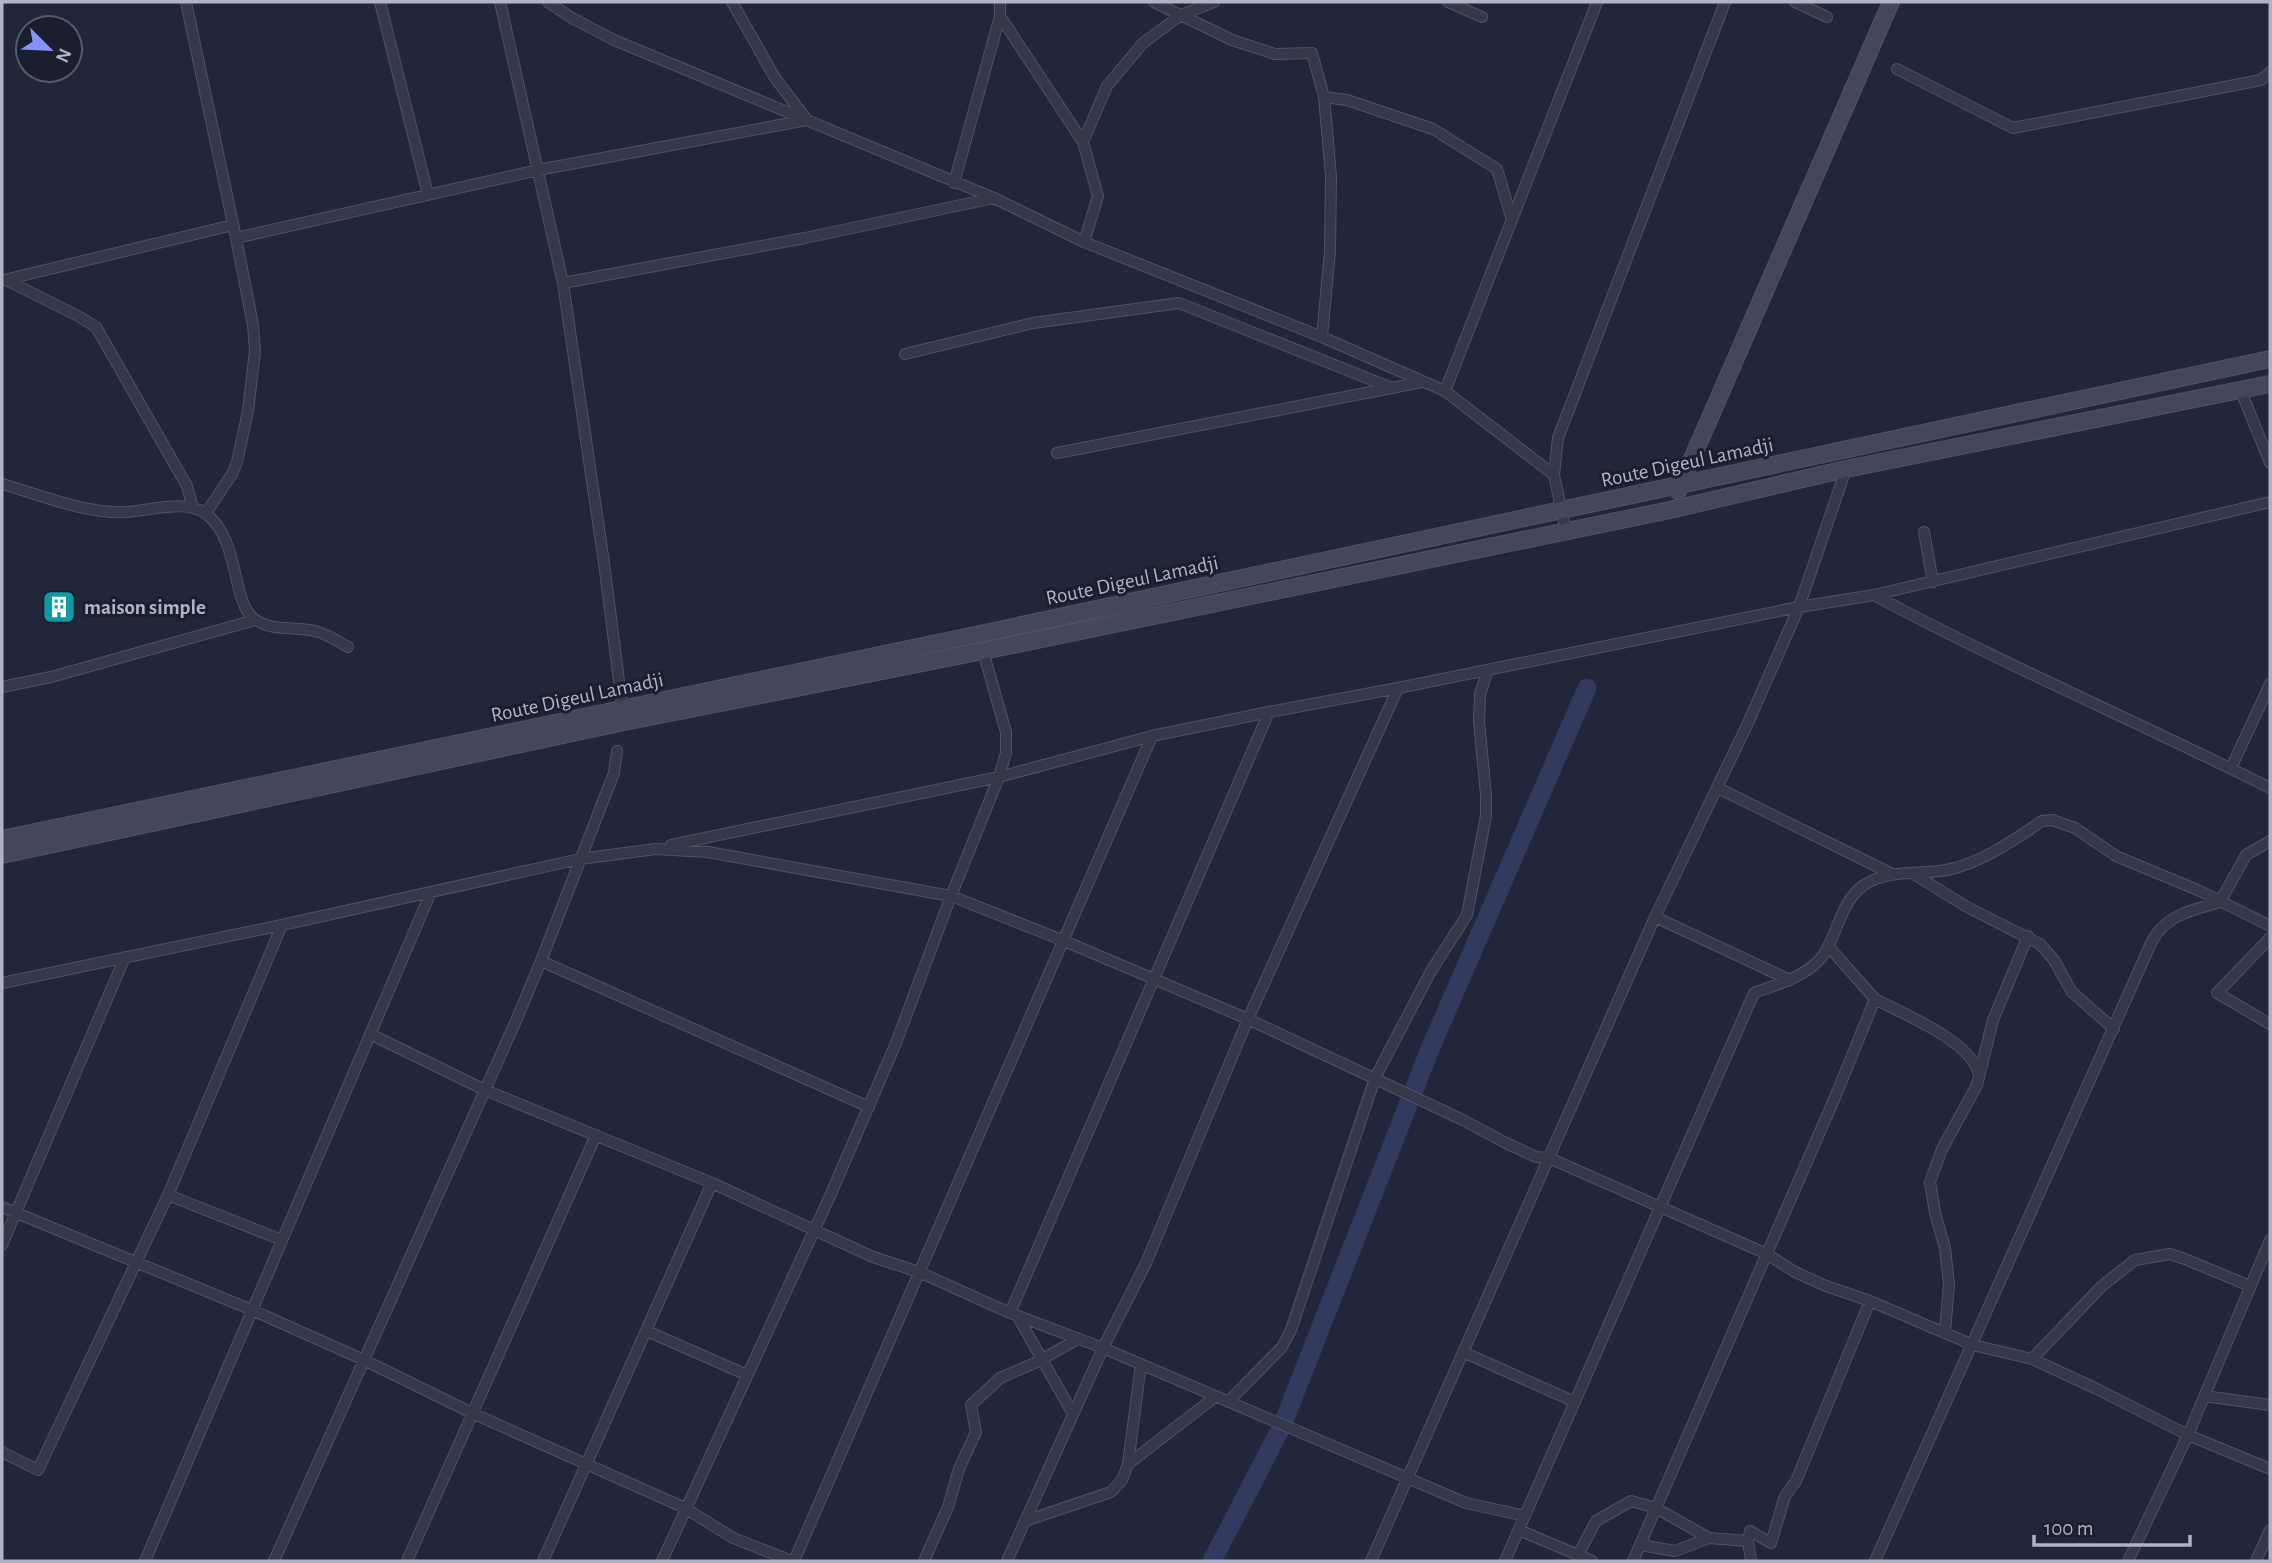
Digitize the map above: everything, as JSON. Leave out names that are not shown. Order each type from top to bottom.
[{"type":"main road","points":[[1670,510],[1891,2]]},
{"type":"main road","name":"Route Digeul Lamadji","points":[[2,855],[1562,510],[2270,359]]},
{"type":"main road","name":"Route Digeul Lamadji","points":[[2,839],[623,716],[983,651],[1670,510],[1846,469],[2270,384]]},
{"type":"street","points":[[186,2],[253,325],[255,370],[237,462],[206,513]]},
{"type":"street","points":[[380,2],[428,195]]},
{"type":"street","points":[[500,2],[563,283],[602,549],[623,716]]},
{"type":"street","points":[[548,2],[614,40],[995,198],[1084,242],[1322,337],[1445,391],[1554,475]]},
{"type":"street","points":[[732,2],[775,78],[807,120]]},
{"type":"street","points":[[954,183],[1000,16],[1000,2]]},
{"type":"street","points":[[1154,2],[1232,40],[1275,54],[1312,53],[1324,97],[1331,176],[1330,251],[1322,337]]},
{"type":"street","points":[[1083,142],[1107,86],[1143,43],[1181,15],[1214,2]]},
{"type":"street","points":[[1448,2],[1482,17]]},
{"type":"street","points":[[1445,391],[1597,2]]},
{"type":"street","points":[[1566,531],[1554,475],[1558,438],[1726,2]]},
{"type":"street","points":[[1795,2],[1827,17]]},
{"type":"street","points":[[1000,16],[1083,142],[1098,196],[1084,242]]},
{"type":"street","points":[[1896,69],[2013,128],[2261,80],[2270,72]]},
{"type":"street","points":[[1324,97],[1347,100],[1433,130],[1497,169],[1512,220]]},
{"type":"street","points":[[236,238],[538,170],[807,120]]},
{"type":"street","points":[[563,283],[805,238],[995,198]]},
{"type":"street","points":[[4,280],[233,225]]},
{"type":"street","points":[[4,280],[96,327],[187,486],[193,509]]},
{"type":"street","points":[[905,354],[1033,323],[1179,303],[1392,388]]},
{"type":"street","points":[[1057,453],[1422,382]]},
{"type":"street","points":[[2241,391],[2270,463]]},
{"type":"street","points":[[1371,1561],[1656,917],[1718,788],[1799,607],[1846,469]]},
{"type":"street","points":[[2,484],[87,508],[124,513],[177,507],[206,513],[227,542],[249,614],[255,620],[268,625],[315,631],[348,647]]},
{"type":"street","points":[[2,983],[580,859],[655,849],[999,777],[1152,736],[1799,607],[1874,595],[2270,502]]},
{"type":"street","points":[[1924,532],[1933,582]]},
{"type":"street","points":[[1874,595],[2008,664],[2100,705],[2270,788]]},
{"type":"street","points":[[2,687],[51,677],[255,620]]},
{"type":"street","points":[[662,1561],[815,1231],[869,1107],[999,777],[1006,753],[1006,732],[983,651]]},
{"type":"street","points":[[1228,1402],[1282,1347],[1291,1330],[1376,1078],[1431,971],[1467,915],[1486,816],[1479,721],[1480,694],[1488,670]]},
{"type":"street","points":[[2231,768],[2270,684]]},
{"type":"street","points":[[1007,1561],[1103,1348],[1146,1263],[1248,1019],[1398,688]]},
{"type":"street","points":[[1014,1315],[1269,712]]},
{"type":"street","points":[[2,1207],[253,1310],[472,1413],[685,1508],[733,1538],[793,1561],[1152,736]]},
{"type":"street","points":[[274,1561],[541,961],[614,773],[617,751]]},
{"type":"street","points":[[1718,788],[1892,874]]},
{"type":"street","points":[[1505,1561],[1755,993],[1790,980],[1822,956],[1853,895],[1865,884],[1892,874],[1949,869],[1986,855],[2042,821],[2052,820],[2075,828],[2116,856],[2200,891],[2270,926]]},
{"type":"street","points":[[1875,1561],[1973,1345],[2001,1275],[2157,933],[2175,916],[2220,902],[2246,855],[2270,841]]},
{"type":"street","points":[[655,849],[720,854],[951,896],[1248,1019],[1464,1120],[1536,1157],[1549,1158],[1767,1254],[1795,1272],[1826,1286],[1870,1301],[1973,1345],[2032,1359],[2098,1388],[2188,1435],[2270,1469]]},
{"type":"street","points":[[1912,873],[1967,906],[2040,944],[2054,960],[2072,992],[2114,1029]]},
{"type":"street","points":[[145,1561],[431,892]]},
{"type":"street","points":[[1656,917],[1790,980]]},
{"type":"street","points":[[2,1452],[38,1470],[168,1195],[282,925]]},
{"type":"street","points":[[1945,1332],[1949,1284],[1945,1248],[1933,1206],[1930,1182],[1942,1149],[1977,1085],[1993,1020],[2028,936]]},
{"type":"street","points":[[2270,938],[2217,993],[2270,1024]]},
{"type":"street","points":[[1828,946],[1875,999],[1950,1040],[1970,1058],[1978,1068],[1979,1075]]},
{"type":"street","points":[[2,1245],[125,957]]},
{"type":"street","points":[[541,961],[869,1107]]},
{"type":"street","points":[[1633,1561],[1875,999]]},
{"type":"street","points":[[370,1034],[485,1090],[712,1183],[873,1257],[919,1272],[1014,1315],[1103,1348],[1408,1480],[1466,1503],[1525,1516]]},
{"type":"street","points":[[407,1561],[596,1135]]},
{"type":"street","points":[[543,1561],[712,1183]]},
{"type":"street","points":[[168,1195],[282,1240]]},
{"type":"street","points":[[2128,1561],[2188,1435],[2270,1240]]},
{"type":"street","points":[[2032,1359],[2102,1286],[2135,1260],[2170,1255],[2250,1286]]},
{"type":"street","points":[[1751,1561],[1748,1541],[1751,1531],[1771,1543],[1785,1496],[1796,1480],[1870,1301]]},
{"type":"street","points":[[1014,1315],[1073,1414]]},
{"type":"street","points":[[647,1331],[747,1375]]},
{"type":"street","points":[[924,1561],[976,1432],[971,1405],[1000,1378],[1078,1339]]},
{"type":"street","points":[[1463,1352],[1575,1402]]},
{"type":"street","points":[[1025,1521],[1111,1492],[1122,1480],[1128,1464],[1140,1364]]},
{"type":"street","points":[[1128,1464],[1215,1396]]},
{"type":"street","points":[[2204,1396],[2270,1405]]},
{"type":"street","points":[[1578,1555],[1596,1521],[1632,1502],[1656,1508],[1709,1538],[1748,1541]]},
{"type":"street","points":[[1519,1530],[1591,1561]]},
{"type":"street","points":[[2256,1561],[2270,1530]]},
{"type":"street","points":[[1640,1545],[1675,1551],[1709,1538]]},
{"type":"waterway","points":[[1212,1561],[1282,1426],[1430,1049],[1587,688]]},
{"type":"place","name":"maison simple","points":[[59,607]]}]
